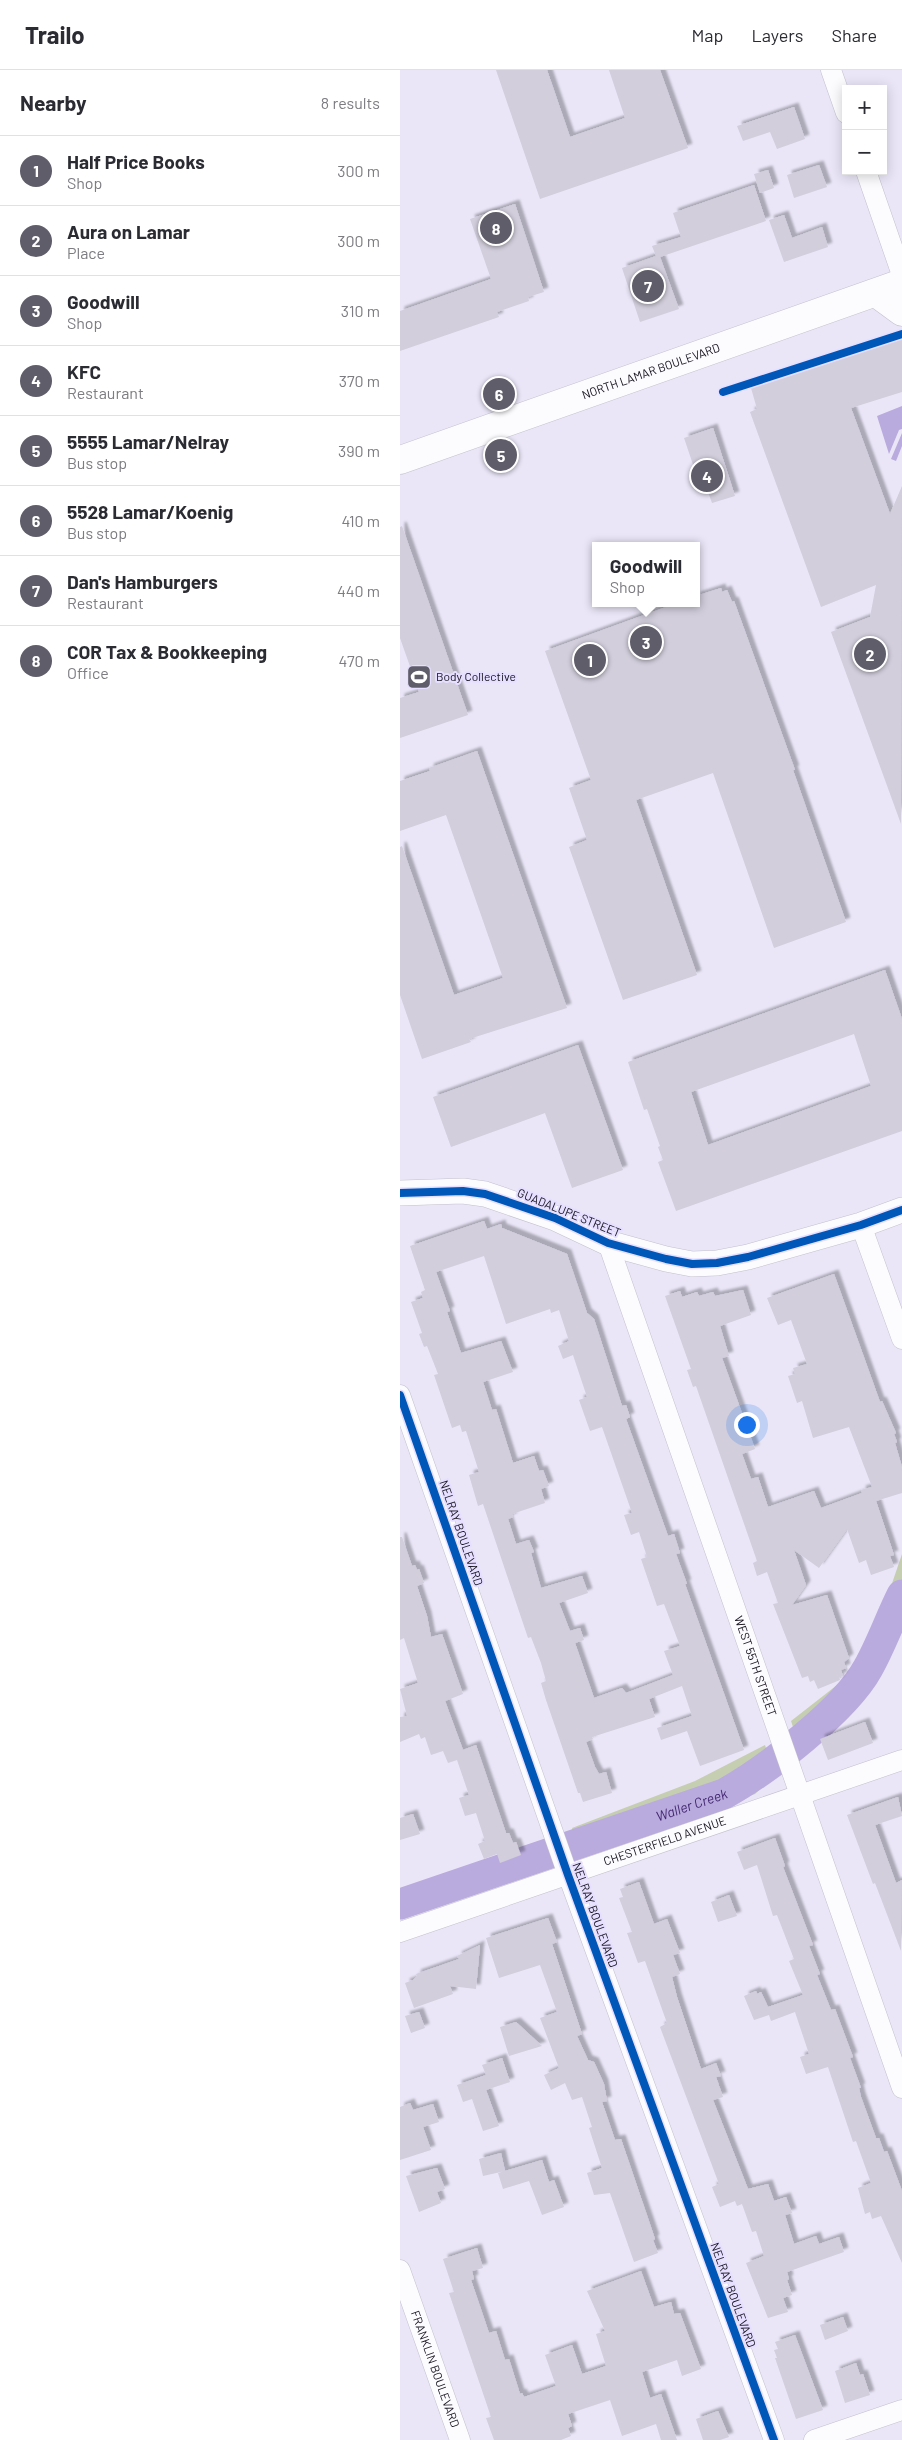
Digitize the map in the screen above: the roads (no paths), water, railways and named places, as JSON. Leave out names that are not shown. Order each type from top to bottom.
[{"type":"main road","name":"NORTH LAMAR BOULEVARD","points":[[400,460],[902,283]]},
{"type":"main road","points":[[876,293],[902,312]]},
{"type":"street","points":[[831,70],[842,102]]},
{"type":"street","points":[[867,175],[902,275]]},
{"type":"street","name":"GUADALUPE STREET","points":[[400,1193],[462,1191],[486,1194],[555,1218],[608,1243],[669,1260],[692,1264],[717,1263],[748,1257],[861,1225],[902,1210]]},
{"type":"street","points":[[861,1225],[902,1339]]},
{"type":"street","name":"WEST 55TH STREET","points":[[608,1243],[902,2088]]},
{"type":"street","name":"NELRAY BOULEVARD","points":[[400,1395],[568,1875],[774,2440]]},
{"type":"street","name":"CHESTERFIELD AVENUE","points":[[400,1932],[902,1760]]},
{"type":"street","name":"FRANKLIN BOULEVARD","points":[[400,2270],[460,2440]]},
{"type":"street","points":[[814,2440],[902,2410]]},
{"type":"waterway","name":"Waller Creek","points":[[400,1904],[724,1794],[742,1783],[804,1738],[842,1702],[868,1668],[902,1595]]},
{"type":"place","name":"COR Tax & Bookkeeping","points":[[496,228]]},
{"type":"place","name":"Dan's Hamburgers","points":[[648,286]]},
{"type":"place","name":"5528 Lamar/Koenig","points":[[499,394]]},
{"type":"place","name":"5555 Lamar/Nelray","points":[[501,455]]},
{"type":"place","name":"KFC","points":[[707,476]]},
{"type":"place","name":"Goodwill","points":[[646,642]]},
{"type":"place","name":"Aura on Lamar","points":[[870,654]]},
{"type":"place","name":"Half Price Books","points":[[590,660]]},
{"type":"place","name":"Body Collective","points":[[419,677]]}]
